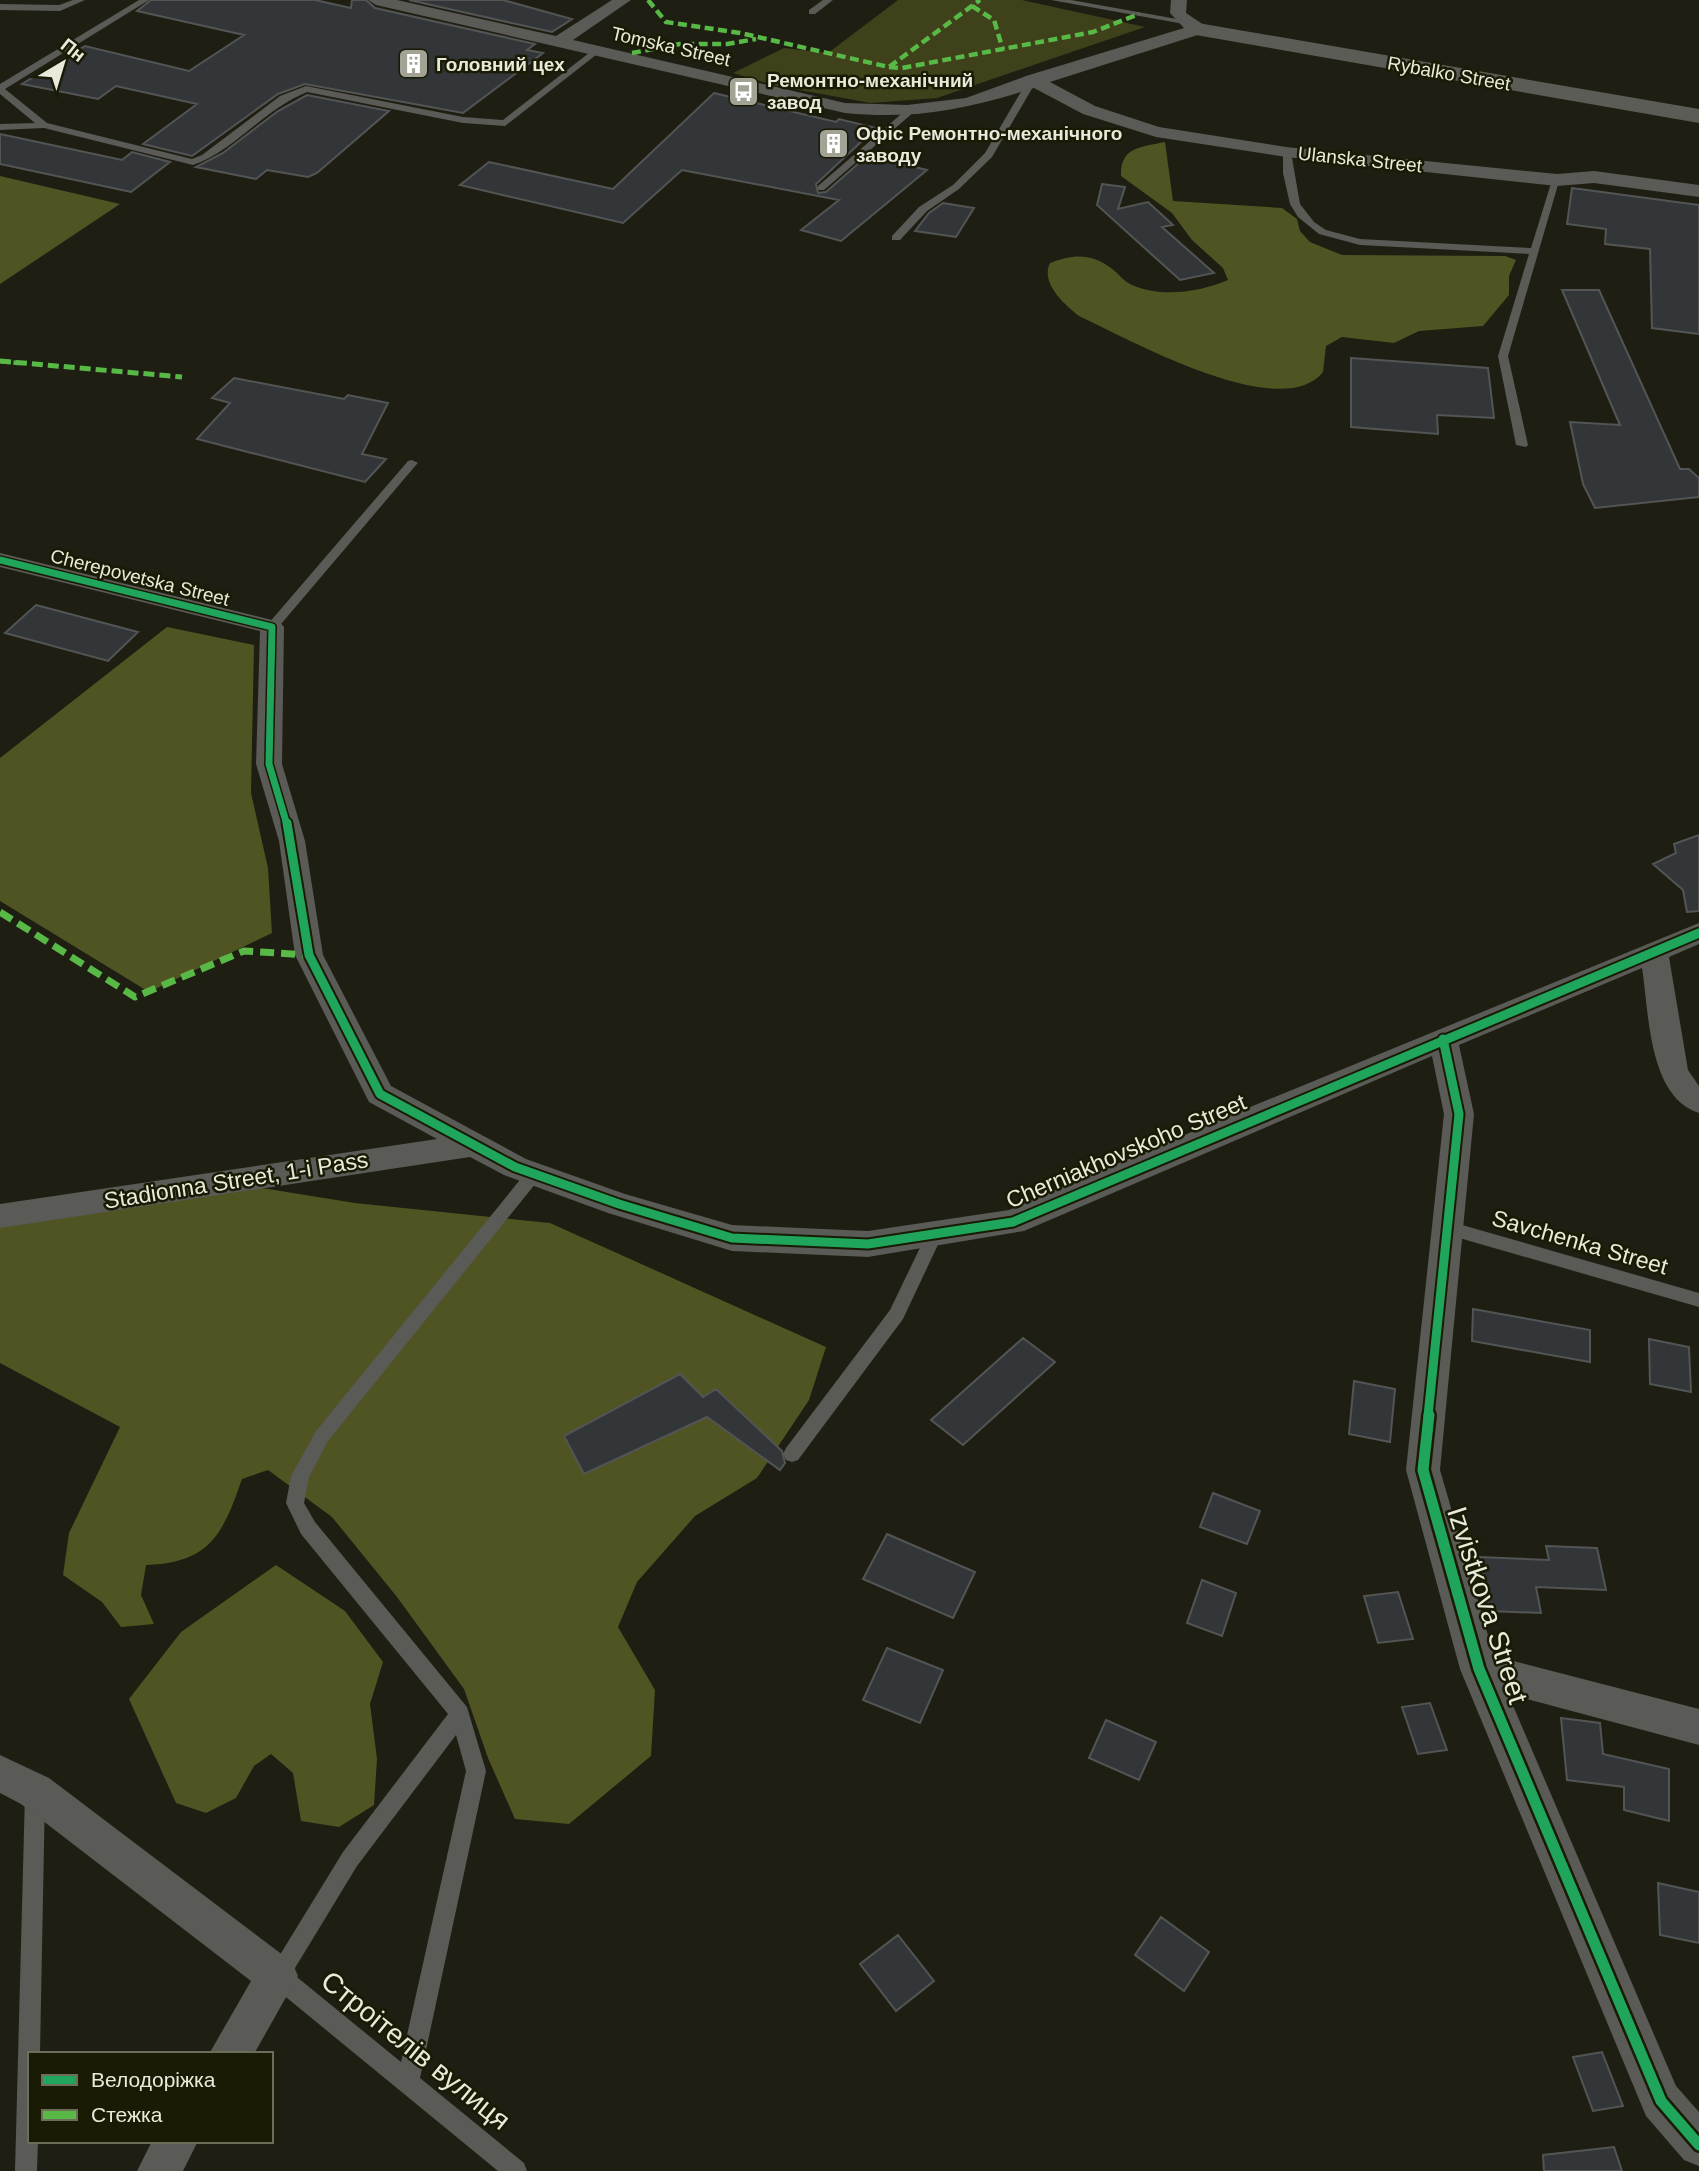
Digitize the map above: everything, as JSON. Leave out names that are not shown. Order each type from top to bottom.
[{"type":"street","name":"Tomska Street","points":[[376,0],[845,108],[910,111],[969,103],[1191,25]]},
{"type":"street","points":[[559,42],[623,0]]},
{"type":"street","points":[[1179,0],[1178,13],[1191,25]]},
{"type":"street","name":"Rybalko Street","points":[[1191,25],[1699,117]]},
{"type":"street","name":"Ulanska Street","points":[[1032,80],[1089,110],[1156,132],[1286,152],[1557,180],[1594,177],[1699,191]]},
{"type":"street","name":"Cherepovetska Street","points":[[2,565],[272,627]]},
{"type":"street","name":"Cherniakhovskoho Street","points":[[272,627],[269,764],[292,841],[309,955],[380,1094],[473,1145],[534,1174],[619,1204],[732,1238],[867,1244],[1013,1222],[1699,933]]},
{"type":"street","points":[[1654,952],[1673,1072],[1686,1092],[1699,1102]]},
{"type":"street","name":"Izvistkova Street","points":[[1443,1039],[1459,1114],[1423,1470],[1479,1669],[1661,2101],[1698,2144]]},
{"type":"street","name":"Stadionna Street, 1-i Pass","points":[[0,1216],[473,1145]]},
{"type":"street","points":[[1479,1669],[1699,1727]]},
{"type":"street","points":[[0,1773],[35,1791],[278,1976],[231,2052]]},
{"type":"street","points":[[159,2171],[176,2143]]},
{"type":"lane","points":[[0,7],[60,8],[81,0]]},
{"type":"lane","points":[[44,125],[0,89],[145,0]]},
{"type":"lane","points":[[812,12],[829,0]]},
{"type":"lane","points":[[1055,0],[1191,25]]},
{"type":"lane","points":[[0,127],[44,125],[193,162],[284,98],[306,89],[463,120],[505,123],[597,51]]},
{"type":"lane","points":[[896,238],[923,209],[956,187],[989,155],[1032,80]]},
{"type":"lane","points":[[821,188],[910,111]]},
{"type":"lane","points":[[1286,152],[1289,193],[1310,227],[1331,237],[1360,242],[1535,251]]},
{"type":"lane","points":[[1522,445],[1503,356],[1557,180]]},
{"type":"lane","points":[[272,627],[412,463]]},
{"type":"lane","points":[[408,2080],[476,1771],[460,1714],[308,1528],[295,1503],[300,1476],[322,1436],[534,1174]]},
{"type":"lane","name":"Savchenka Street","points":[[1448,1228],[1699,1300]]},
{"type":"lane","points":[[793,1454],[897,1314],[935,1234]]},
{"type":"lane","points":[[278,1976],[350,1858],[460,1714]]},
{"type":"lane","points":[[29,2052],[35,1791]]},
{"type":"lane","name":"Строiтелiв вулиця","points":[[278,1976],[516,2171]]},
{"type":"lane","points":[[26,2171],[28,2087]]},
{"type":"green space","points":[[898,0],[1022,0],[1145,27],[937,98],[871,103],[777,86],[733,73],[784,48],[828,53]]},
{"type":"green space","points":[[1165,142],[1173,201],[1282,208],[1297,219],[1300,231],[1310,242],[1342,255],[1505,256],[1516,260],[1509,276],[1509,295],[1483,326],[1419,331],[1394,343],[1342,337],[1326,346],[1323,372],[1302,386],[1274,389],[1240,383],[1166,357],[1079,316],[1056,293],[1048,278],[1050,263],[1082,256],[1104,263],[1132,285],[1155,291],[1180,292],[1205,288],[1228,280],[1223,268],[1192,240],[1172,213],[1121,176],[1124,159],[1128,154],[1140,147]]},
{"type":"green space","points":[[0,176],[120,204],[0,284]]},
{"type":"green space","points":[[167,627],[254,645],[251,793],[268,868],[272,933],[149,992],[0,901],[0,758]]},
{"type":"green space","points":[[230,1183],[355,1203],[550,1223],[826,1347],[809,1400],[757,1478],[695,1516],[637,1582],[618,1627],[655,1690],[651,1756],[569,1824],[515,1819],[488,1758],[464,1689],[397,1597],[332,1517],[268,1470],[242,1479],[228,1515],[211,1542],[185,1558],[146,1565],[141,1595],[154,1624],[121,1627],[102,1602],[63,1575],[69,1533],[120,1427],[0,1363],[0,1218]]},
{"type":"green space","points":[[276,1565],[345,1611],[383,1662],[370,1704],[377,1759],[374,1805],[339,1827],[301,1821],[293,1773],[271,1754],[254,1766],[236,1798],[206,1813],[176,1803],[129,1699],[181,1632]]},
{"type":"building","points":[[151,0],[315,0],[351,8],[352,0],[366,0],[375,8],[535,44],[527,50],[543,53],[463,113],[305,84],[278,94],[192,156],[143,144],[197,104],[116,86],[98,99],[22,84],[85,46],[189,71],[244,35],[137,11]]},
{"type":"building","points":[[409,0],[503,0],[572,19],[552,32]]},
{"type":"building","points":[[714,93],[836,122],[839,119],[876,128],[816,184],[818,193],[826,192],[868,155],[927,170],[841,241],[801,230],[839,200],[682,170],[623,223],[460,185],[489,162],[613,189]]},
{"type":"building","points":[[307,95],[389,111],[317,173],[308,177],[267,170],[256,179],[196,167],[223,153],[278,111]]},
{"type":"building","points":[[0,134],[122,160],[132,152],[170,162],[131,192],[0,164]]},
{"type":"building","points":[[1102,184],[1125,187],[1118,209],[1148,202],[1173,225],[1162,227],[1214,273],[1180,280],[1097,205]]},
{"type":"building","points":[[1572,188],[1699,205],[1699,334],[1652,328],[1650,249],[1605,244],[1606,229],[1567,224]]},
{"type":"building","points":[[943,203],[974,208],[956,237],[915,231],[929,213]]},
{"type":"building","points":[[1562,290],[1599,290],[1680,469],[1689,469],[1699,478],[1699,497],[1595,508],[1583,484],[1570,422],[1620,425]]},
{"type":"building","points":[[1351,358],[1488,368],[1494,418],[1437,415],[1438,434],[1351,427]]},
{"type":"building","points":[[234,378],[344,399],[348,395],[388,403],[362,454],[386,459],[365,482],[197,439],[230,403],[212,398]]},
{"type":"building","points":[[36,605],[138,632],[108,661],[5,633]]},
{"type":"building","points":[[1699,835],[1699,911],[1687,912],[1683,890],[1653,864],[1676,853],[1674,844]]},
{"type":"building","points":[[1473,1309],[1590,1330],[1590,1362],[1472,1341]]},
{"type":"building","points":[[1023,1338],[1055,1362],[963,1445],[931,1420]]},
{"type":"building","points":[[1649,1339],[1689,1347],[1691,1392],[1650,1384]]},
{"type":"building","points":[[680,1374],[703,1397],[716,1389],[782,1451],[785,1463],[780,1470],[707,1417],[584,1474],[564,1436]]},
{"type":"building","points":[[1354,1381],[1395,1389],[1390,1442],[1349,1434]]},
{"type":"building","points":[[1213,1493],[1260,1511],[1247,1544],[1200,1527]]},
{"type":"building","points":[[887,1534],[975,1572],[953,1618],[863,1579]]},
{"type":"building","points":[[1546,1546],[1597,1548],[1606,1590],[1536,1587],[1541,1613],[1489,1611],[1480,1557],[1549,1560]]},
{"type":"building","points":[[1202,1580],[1236,1593],[1222,1636],[1187,1623]]},
{"type":"building","points":[[1398,1592],[1413,1639],[1378,1643],[1364,1596]]},
{"type":"building","points":[[887,1648],[943,1670],[920,1723],[863,1700]]},
{"type":"building","points":[[1430,1703],[1447,1750],[1418,1754],[1402,1707]]},
{"type":"building","points":[[1561,1718],[1600,1723],[1603,1754],[1669,1769],[1669,1821],[1624,1810],[1624,1787],[1567,1780]]},
{"type":"building","points":[[1106,1720],[1156,1742],[1139,1780],[1089,1758]]},
{"type":"building","points":[[1658,1883],[1699,1892],[1699,1943],[1660,1935]]},
{"type":"building","points":[[1161,1917],[1209,1952],[1184,1991],[1135,1955]]},
{"type":"building","points":[[898,1935],[934,1981],[896,2011],[860,1964]]},
{"type":"building","points":[[1602,2052],[1623,2106],[1593,2111],[1573,2057]]},
{"type":"building","points":[[1614,2147],[1622,2171],[1544,2171],[1543,2155]]},
{"type":"marked path","points":[[648,0],[666,22],[740,33],[889,67],[980,0]]},
{"type":"marked path","points":[[972,6],[994,20],[1003,50]]},
{"type":"marked path","points":[[889,67],[902,68],[1093,32],[1139,14]]},
{"type":"marked path","points":[[632,53],[680,44],[727,44],[756,39]]},
{"type":"marked path","points":[[0,361],[182,377]]},
{"type":"marked path","points":[[0,912],[135,997],[244,951],[309,955]]},
{"type":"cycle path","points":[[0,560],[272,627],[269,764],[292,841],[309,955],[380,1094],[515,1167],[619,1204],[732,1238],[868,1244],[1013,1222],[1254,1118],[1699,933]]},
{"type":"cycle path","points":[[1443,1039],[1459,1114],[1423,1470],[1479,1669],[1661,2101],[1699,2145]]},
{"type":"place","name":"Головний цех","points":[[413,64]]},
{"type":"place","name":"Ремонтно-механічний завод","points":[[744,91]]},
{"type":"place","name":"Офіс Ремонтно-механічного заводу","points":[[833,144]]}]
